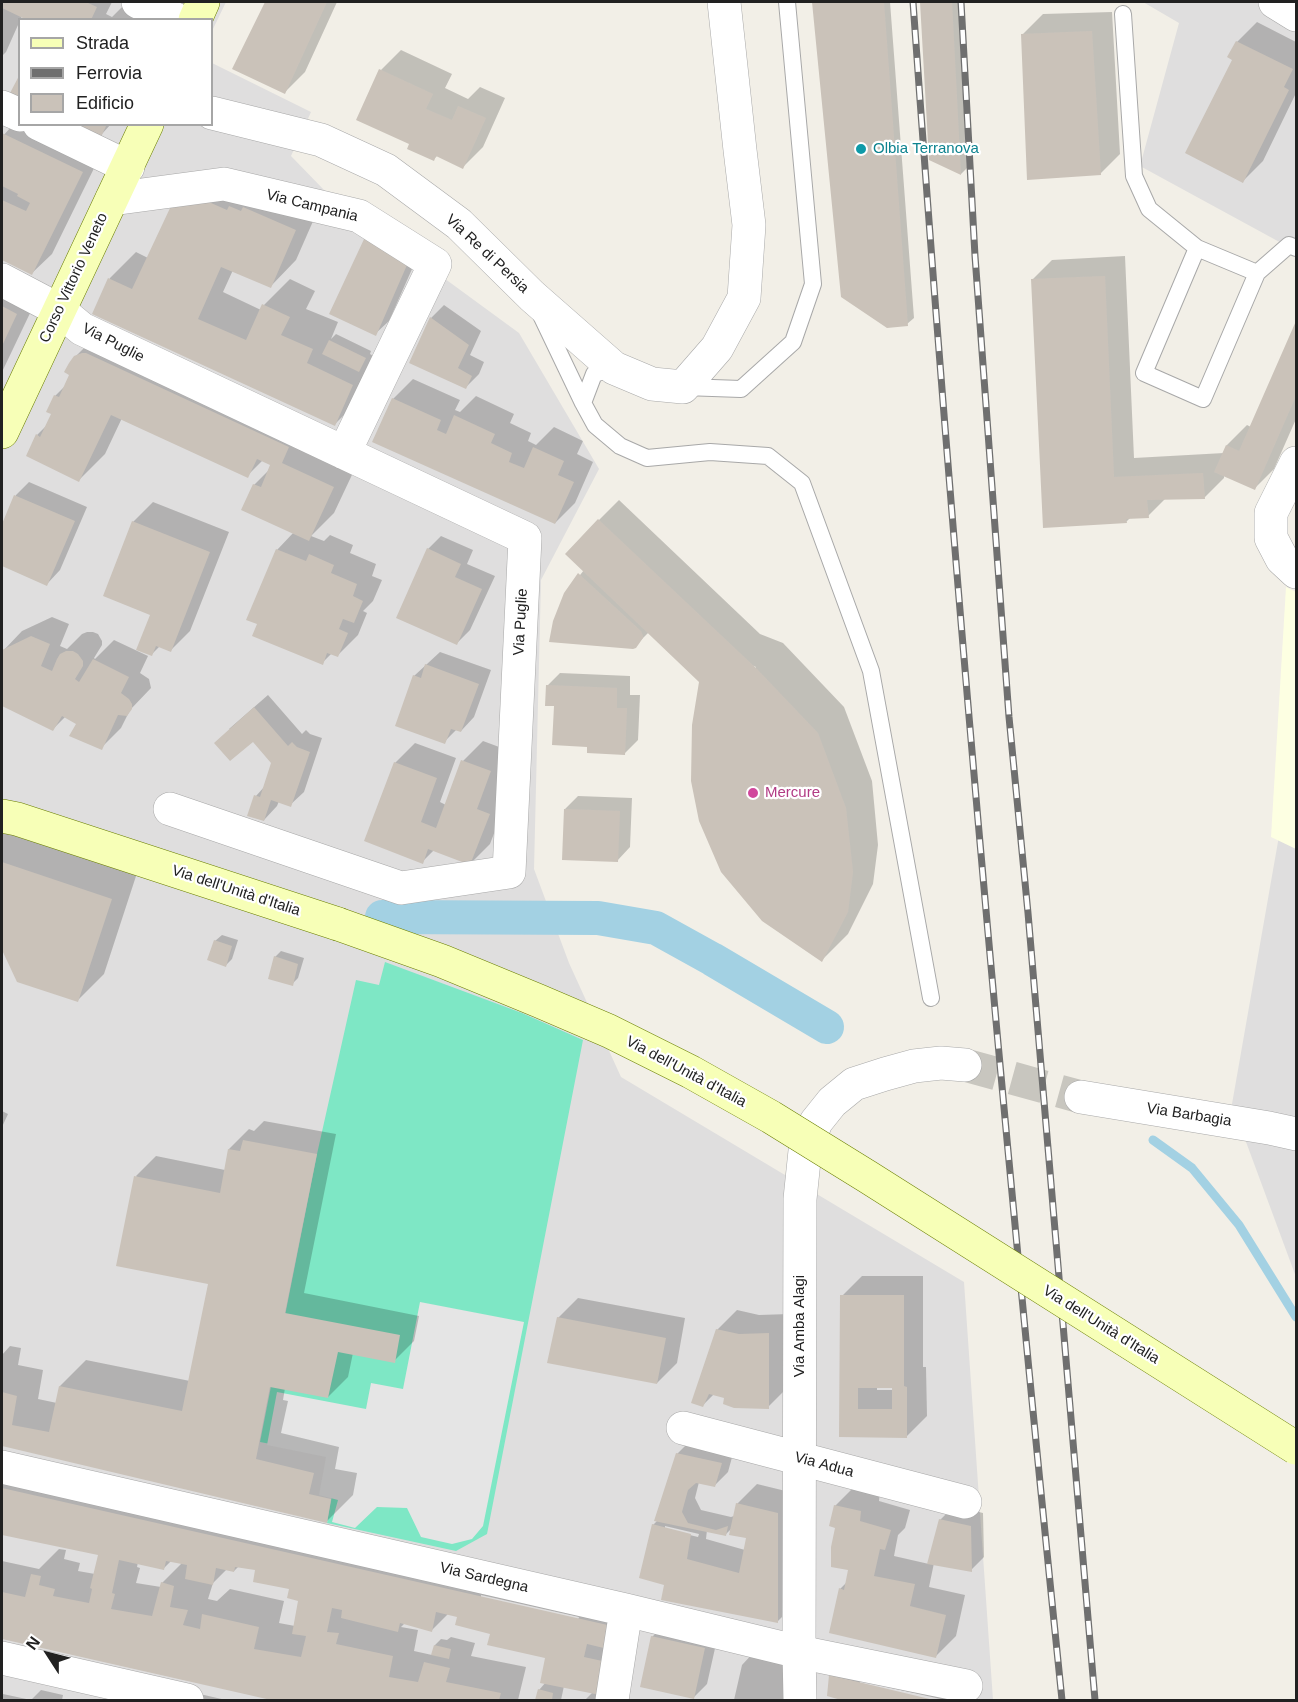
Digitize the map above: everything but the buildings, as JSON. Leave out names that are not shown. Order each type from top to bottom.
[{"type":"main road","points":[[196,18],[203,2]]},
{"type":"main road","name":"Corso Vittorio Veneto","points":[[2,432],[146,126]]},
{"type":"main road","name":"Via dell'Unità d'Italia","points":[[7,814],[442,961],[609,1031],[691,1072],[771,1118],[1296,1448]]},
{"type":"street","points":[[138,2],[174,18]]},
{"type":"street","points":[[683,387],[717,348],[744,298],[749,225],[724,2]]},
{"type":"street","points":[[1275,2],[1296,15]]},
{"type":"street","points":[[2,107],[18,114]]},
{"type":"street","name":"Via Re di Persia","points":[[213,113],[321,140],[386,170],[459,224],[532,296],[614,368],[652,384],[683,387]]},
{"type":"street","points":[[43,126],[128,167]]},
{"type":"street","name":"Via Campania","points":[[112,199],[224,184],[359,216],[435,264],[344,453]]},
{"type":"street","name":"Via Puglie","points":[[2,280],[59,310],[82,329],[525,538],[509,872],[401,888],[170,809]]},
{"type":"street","points":[[1289,565],[1271,538],[1271,513],[1296,464]]},
{"type":"street","name":"Via Amba Alagi","points":[[800,1701],[800,1199],[805,1151],[816,1122],[832,1102],[854,1084],[914,1066],[941,1063],[965,1065]]},
{"type":"street","name":"Via Barbagia","points":[[1081,1097],[1296,1134]]},
{"type":"street","name":"Via Adua","points":[[683,1428],[965,1502]]},
{"type":"street","name":"Via Sardegna","points":[[2,1467],[799,1652],[966,1686]]},
{"type":"street","points":[[612,1701],[626,1610]]},
{"type":"street","points":[[2,1658],[94,1690],[187,1701]]},
{"type":"lane","name":"Via Re di Persia","points":[[683,387],[741,389],[793,342],[813,284],[787,2]]},
{"type":"lane","points":[[1123,14],[1134,176],[1149,209],[1197,248],[1257,273]]},
{"type":"lane","points":[[1197,248],[1144,373],[1203,399],[1257,273],[1289,245],[1296,248]]},
{"type":"lane","points":[[532,296],[595,425],[620,446],[647,458],[710,452],[768,456],[802,483],[871,671],[931,998]]},
{"type":"lane","points":[[583,404],[594,374],[614,368]]},
{"type":"shaded area","points":[[2,2],[226,2],[213,29],[213,18],[18,18],[18,126],[213,126],[213,63],[311,112],[291,156],[325,191],[519,333],[599,469],[541,580],[534,869],[569,963],[621,1077],[964,1282],[993,1700],[2,1700]]},
{"type":"shaded area","points":[[1143,2],[1296,2],[1296,251],[1140,166],[1179,23]]},
{"type":"shaded area","points":[[1286,587],[1296,592],[1296,849],[1271,837]]},
{"type":"shaded area","points":[[1296,739],[1296,1277],[1232,1104]]},
{"type":"shaded area","points":[[420,1302],[524,1322],[483,1526],[472,1539],[452,1544],[421,1537],[407,1508],[377,1507],[355,1528],[332,1522],[338,1500],[319,1495],[326,1457],[267,1445],[277,1392],[366,1409],[371,1383],[403,1389]]},
{"type":"green space","points":[[385,962],[522,1013],[583,1040],[487,1534],[456,1551],[327,1523],[339,1457],[260,1442],[317,1154],[356,980],[379,985]]},
{"type":"waterway","points":[[382,917],[598,918],[656,928],[827,1027]]},
{"type":"waterway","points":[[1153,1140],[1192,1168],[1239,1225],[1296,1317]]},
{"type":"tunnel","points":[[965,1065],[1081,1097]]},
{"type":"railway","points":[[913,2],[945,427],[981,852],[1062,1700]]},
{"type":"railway","points":[[961,2],[975,256],[1009,717],[1028,913],[1095,1700]]},
{"type":"place","name":"Olbia Terranova","points":[[861,149]]},
{"type":"place","name":"Mercure","points":[[753,793]]}]
